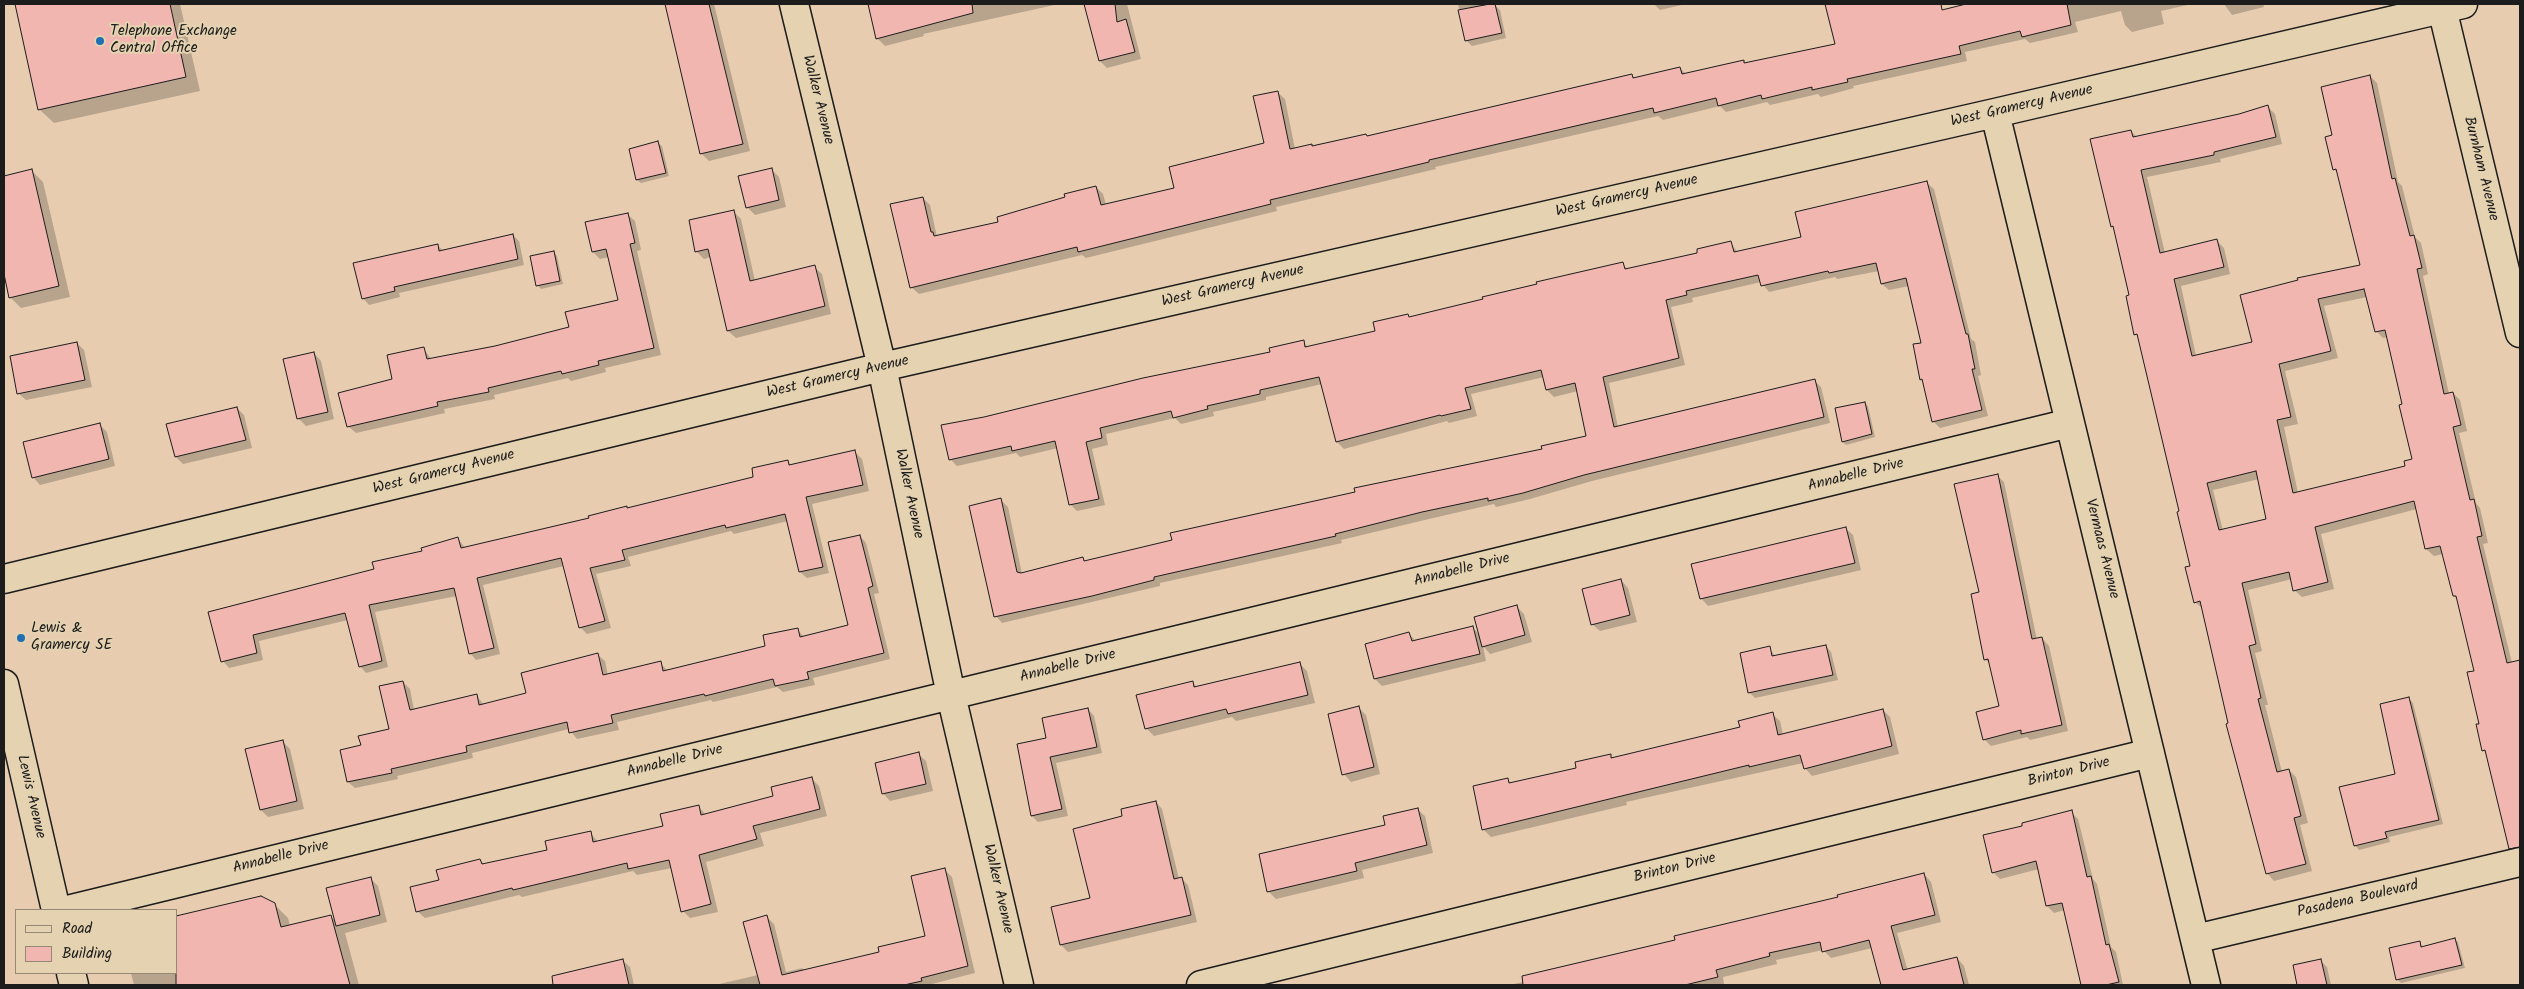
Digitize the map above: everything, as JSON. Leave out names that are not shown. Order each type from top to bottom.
[{"type":"street","name":"Walker Avenue","points":[[794,4],[882,367],[951,695],[1019,985]]},
{"type":"street","name":"West Gramercy Avenue","points":[[4,580],[882,367],[1996,113],[2449,6]]},
{"type":"street","name":"Burnham Avenue","points":[[2449,6],[2520,334]]},
{"type":"street","name":"Vermaas Avenue","points":[[1996,113],[2206,985]]},
{"type":"street","name":"Annabelle Drive","points":[[71,909],[2070,423]]},
{"type":"street","name":"Lewis Avenue","points":[[4,684],[56,909]]},
{"type":"street","name":"Brinton Drive","points":[[1201,985],[2150,753]]},
{"type":"street","name":"Pasadena Boulevard","points":[[2195,939],[2520,862]]},
{"type":"building","name":"Telephone Exchange Central Office","points":[[15,4],[170,4],[186,77],[38,110]]},
{"type":"building","points":[[665,4],[709,4],[743,144],[700,154]]},
{"type":"building","points":[[868,4],[972,4],[973,13],[876,39]]},
{"type":"building","points":[[1084,4],[1115,4],[1117,22],[1126,19],[1135,52],[1099,61]]},
{"type":"building","points":[[1495,4],[1502,33],[1465,41],[1458,10]]},
{"type":"building","points":[[1825,4],[1941,4],[1942,10],[1966,4],[2067,4],[2071,25],[2022,37],[2020,31],[1959,46],[1961,54],[1847,79],[1848,82],[1812,90],[1812,87],[1762,99],[1761,95],[1718,106],[1716,98],[1654,113],[1653,108],[1429,160],[1429,162],[1270,200],[1271,204],[1078,252],[1077,247],[910,288],[890,204],[923,197],[931,232],[933,232],[934,236],[998,222],[997,217],[1065,197],[1064,194],[1096,186],[1101,205],[1174,188],[1169,167],[1264,143],[1253,96],[1278,91],[1290,149],[1312,144],[1312,146],[1366,134],[1367,136],[1632,74],[1633,78],[1680,67],[1682,74],[1744,60],[1744,63],[1835,44]]},
{"type":"building","points":[[2370,75],[2392,179],[2395,178],[2410,236],[2414,235],[2422,268],[2417,269],[2444,394],[2453,392],[2461,425],[2453,427],[2470,500],[2474,499],[2482,536],[2477,537],[2507,663],[2520,660],[2520,847],[2509,849],[2485,750],[2482,751],[2476,724],[2479,724],[2467,672],[2474,671],[2456,596],[2453,596],[2440,546],[2425,549],[2414,501],[2315,527],[2328,582],[2293,591],[2289,572],[2242,583],[2256,644],[2249,646],[2261,698],[2258,699],[2277,772],[2289,769],[2301,816],[2294,818],[2306,864],[2266,874],[2226,724],[2228,723],[2200,601],[2194,603],[2185,567],[2190,566],[2177,512],[2179,511],[2137,334],[2134,335],[2126,296],[2129,295],[2090,139],[2131,130],[2133,137],[2239,114],[2268,105],[2276,137],[2214,152],[2214,155],[2141,170],[2160,253],[2217,239],[2224,267],[2174,279],[2192,356],[2252,342],[2240,295],[2298,280],[2297,278],[2360,265],[2336,169],[2333,170],[2325,137],[2332,135],[2321,87]],"holes":[[[2364,289],[2375,332],[2385,330],[2402,404],[2399,405],[2412,459],[2404,461],[2405,466],[2293,493],[2277,420],[2291,417],[2279,364],[2331,351],[2318,299]],[[2256,471],[2266,519],[2219,530],[2207,483]]]},
{"type":"building","points":[[658,141],[666,173],[636,180],[629,149]]},
{"type":"building","points":[[772,168],[779,200],[746,208],[738,176]]},
{"type":"building","points":[[32,169],[59,286],[9,298],[4,274],[4,176]]},
{"type":"building","points":[[1927,181],[1966,334],[1968,334],[1975,369],[1972,369],[1982,410],[1932,422],[1922,379],[1920,380],[1913,344],[1921,343],[1906,278],[1881,284],[1876,263],[1829,273],[1828,271],[1761,286],[1758,275],[1686,291],[1687,295],[1666,300],[1679,358],[1603,377],[1614,427],[1815,379],[1824,417],[1584,475],[1523,493],[1488,501],[1488,498],[1422,512],[1335,534],[1336,536],[1154,577],[1154,580],[1092,596],[994,617],[969,506],[1001,498],[1017,572],[1021,573],[1083,557],[1084,561],[1172,540],[1170,533],[1355,492],[1354,488],[1542,449],[1541,446],[1586,436],[1575,383],[1546,390],[1541,370],[1465,388],[1471,409],[1440,415],[1336,442],[1319,377],[1260,390],[1260,394],[1207,406],[1208,409],[1173,418],[1171,411],[1100,428],[1102,438],[1086,442],[1099,499],[1069,505],[1055,441],[1012,451],[1011,446],[949,460],[941,425],[984,417],[1143,378],[1270,352],[1269,348],[1304,340],[1305,347],[1375,331],[1373,322],[1408,314],[1409,317],[1483,299],[1482,297],[1537,284],[1536,282],[1623,262],[1625,269],[1697,253],[1697,249],[1731,241],[1734,252],[1801,237],[1795,212]]},
{"type":"building","points":[[734,210],[750,281],[815,265],[825,306],[727,331],[708,249],[695,252],[689,220]]},
{"type":"building","points":[[628,213],[635,243],[630,244],[654,348],[598,361],[599,365],[562,374],[561,371],[488,388],[489,392],[437,402],[438,406],[347,427],[338,393],[392,379],[387,355],[424,347],[427,359],[495,346],[569,327],[565,312],[618,300],[606,249],[592,252],[585,222]]},
{"type":"building","points":[[513,234],[518,259],[394,287],[395,291],[362,299],[353,263],[438,244],[439,251]]},
{"type":"building","points":[[554,251],[560,281],[536,286],[530,256]]},
{"type":"building","points":[[77,342],[85,380],[17,394],[10,356]]},
{"type":"building","points":[[314,352],[328,412],[297,419],[283,359]]},
{"type":"building","points":[[1865,402],[1872,434],[1842,442],[1835,408]]},
{"type":"building","points":[[237,407],[246,440],[175,457],[166,424]]},
{"type":"building","points":[[100,423],[109,459],[32,478],[23,442]]},
{"type":"building","points":[[855,450],[863,485],[806,497],[823,567],[799,572],[785,514],[726,528],[725,525],[622,550],[625,560],[590,568],[605,621],[579,628],[561,558],[477,578],[494,648],[469,654],[454,588],[369,605],[382,661],[359,667],[345,613],[253,635],[257,653],[221,662],[208,612],[374,569],[372,562],[422,551],[421,548],[458,537],[461,548],[589,518],[588,516],[627,506],[627,508],[753,477],[752,468],[788,460],[789,465]]},
{"type":"building","points":[[1998,474],[2032,639],[2042,637],[2062,725],[2021,734],[2021,730],[1983,740],[1976,712],[1999,706],[1988,659],[1984,660],[1971,594],[1979,592],[1954,484]]},
{"type":"building","points":[[1846,527],[1855,563],[1700,599],[1691,564]]},
{"type":"building","points":[[860,535],[873,586],[868,588],[884,653],[807,672],[809,679],[775,686],[773,679],[705,696],[704,694],[611,715],[613,723],[569,733],[567,722],[466,746],[467,752],[391,769],[392,773],[347,782],[340,750],[361,745],[358,736],[389,729],[379,686],[403,681],[410,710],[477,694],[479,705],[526,693],[521,673],[598,653],[603,675],[661,661],[663,671],[765,646],[763,635],[798,628],[800,637],[848,625],[828,542]]},
{"type":"building","points":[[1621,579],[1630,615],[1591,625],[1582,589]]},
{"type":"building","points":[[1517,605],[1525,635],[1482,647],[1474,617]]},
{"type":"building","points":[[1473,626],[1480,654],[1374,679],[1365,644],[1409,632],[1412,641]]},
{"type":"building","points":[[1826,645],[1833,675],[1748,693],[1740,653],[1770,646],[1772,656]]},
{"type":"building","points":[[1300,662],[1308,695],[1228,714],[1226,709],[1145,729],[1136,695],[1193,681],[1194,687]]},
{"type":"building","points":[[2409,697],[2439,820],[2385,832],[2387,838],[2354,846],[2339,787],[2395,774],[2380,704]]},
{"type":"building","points":[[1359,706],[1374,767],[1342,775],[1328,714]]},
{"type":"building","points":[[1088,708],[1097,747],[1050,757],[1062,809],[1031,816],[1017,744],[1046,738],[1042,718]]},
{"type":"building","points":[[1883,709],[1892,746],[1804,769],[1800,755],[1749,767],[1749,765],[1482,830],[1473,786],[1508,778],[1509,783],[1576,768],[1575,762],[1611,754],[1611,758],[1740,727],[1738,721],[1773,712],[1778,735]]},
{"type":"building","points":[[283,740],[297,801],[260,810],[245,749]]},
{"type":"building","points":[[919,752],[926,784],[882,794],[875,763]]},
{"type":"building","points":[[812,777],[820,809],[753,826],[757,839],[699,855],[711,904],[681,912],[669,860],[628,869],[627,863],[513,890],[512,888],[416,912],[410,887],[439,880],[436,870],[480,859],[482,864],[547,850],[545,841],[591,831],[593,842],[663,826],[660,814],[699,805],[701,815],[773,796],[771,787]]},
{"type":"building","points":[[1156,801],[1174,879],[1182,877],[1191,915],[1060,945],[1051,907],[1090,898],[1073,829],[1122,816],[1121,809]]},
{"type":"building","points":[[1418,808],[1427,845],[1355,863],[1357,871],[1267,892],[1259,854],[1385,825],[1383,816]]},
{"type":"building","points":[[2072,810],[2087,877],[2091,876],[2106,945],[2109,944],[2119,982],[2106,985],[2081,985],[2062,903],[2046,906],[2036,861],[1992,873],[1983,835],[2022,826],[2022,823]]},
{"type":"building","points":[[945,868],[968,966],[921,978],[922,981],[904,985],[760,985],[743,922],[767,915],[782,975],[879,952],[878,947],[925,936],[911,876]]},
{"type":"building","points":[[1924,873],[1935,915],[1891,926],[1903,970],[1957,957],[1964,985],[1881,985],[1869,940],[1822,952],[1820,942],[1769,953],[1770,956],[1716,970],[1718,977],[1685,985],[1523,985],[1522,976],[1675,940],[1674,936],[1838,897],[1837,895]]},
{"type":"building","points":[[371,877],[380,915],[336,926],[326,888]]},
{"type":"building","points":[[261,896],[275,903],[281,927],[331,915],[350,985],[176,985],[176,974],[178,974],[178,916]]},
{"type":"building","points":[[2455,938],[2462,965],[2396,980],[2389,948],[2420,941],[2421,947]]},
{"type":"building","points":[[623,959],[629,985],[553,985],[552,976]]},
{"type":"building","points":[[2321,959],[2327,985],[2297,985],[2293,965]]},
{"type":"place","name":"Telephone Exchange Central Office","points":[[100,41]]},
{"type":"place","name":"Lewis & Gramercy SE","points":[[21,638]]}]
